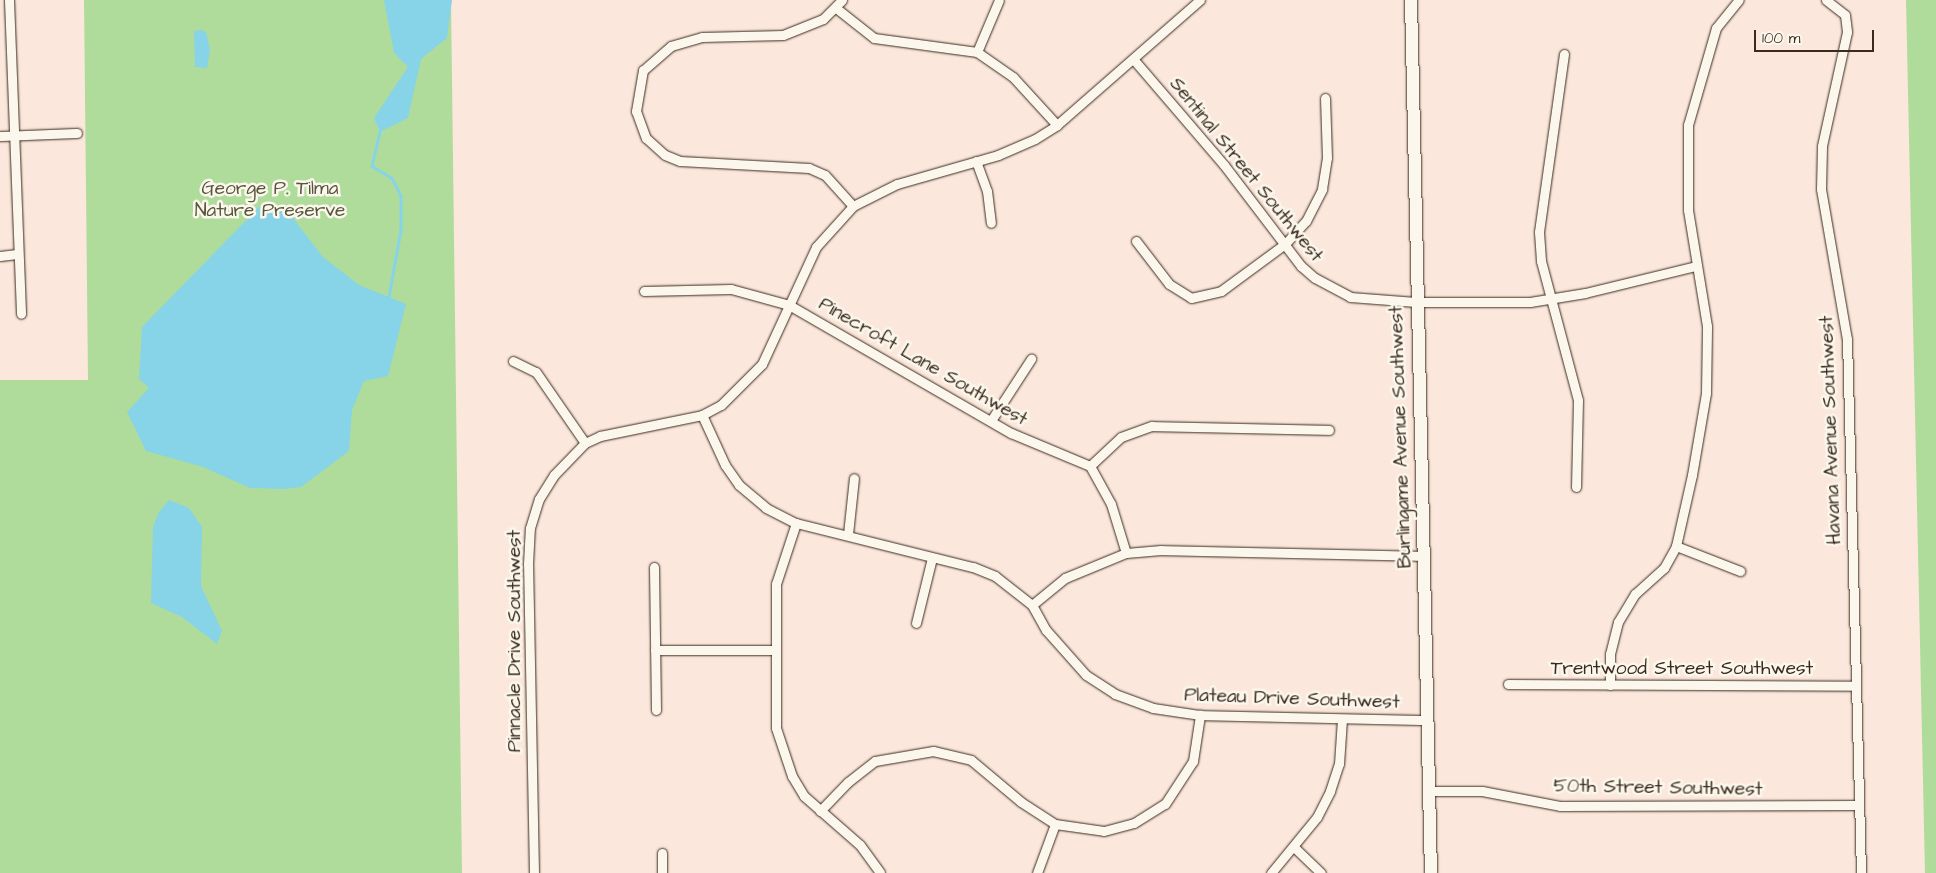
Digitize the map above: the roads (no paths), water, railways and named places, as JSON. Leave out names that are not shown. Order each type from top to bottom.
[{"type":"street","points":[[9,0],[17,254],[21,314]]},
{"type":"street","points":[[842,0],[823,19],[784,35],[702,37],[671,46],[643,70],[636,111],[646,138],[665,155],[680,161],[809,168],[825,175],[853,206]]},
{"type":"street","points":[[977,52],[1000,0]]},
{"type":"street","name":"Pinnacle Drive Southwest","points":[[534,873],[530,528],[539,499],[554,475],[585,443],[619,430],[702,415],[726,401],[753,376],[816,247],[853,206],[897,184],[976,161],[1035,139],[1057,125],[1134,60],[1200,0]]},
{"type":"street","name":"Burlingame Avenue Southwest","points":[[1411,0],[1416,302],[1431,873]]},
{"type":"street","points":[[1610,685],[1610,654],[1618,622],[1635,594],[1664,568],[1676,546],[1706,393],[1707,326],[1688,210],[1688,125],[1716,28],[1739,0]]},
{"type":"street","name":"Havana Avenue Southwest","points":[[1826,0],[1845,15],[1847,32],[1822,146],[1821,189],[1847,339],[1861,873]]},
{"type":"street","points":[[836,8],[874,38],[977,52],[1013,77],[1057,125]]},
{"type":"street","points":[[1564,54],[1539,232],[1541,261],[1578,400],[1576,487]]},
{"type":"street","name":"Sentinal Street Southwest","points":[[1134,60],[1224,165],[1285,244],[1315,278],[1350,296],[1416,302],[1552,299],[1696,266]]},
{"type":"street","points":[[1136,241],[1168,284],[1191,298],[1221,291],[1285,244],[1306,221],[1322,189],[1328,158],[1325,98]]},
{"type":"street","points":[[0,136],[77,133]]},
{"type":"street","points":[[976,161],[991,223]]},
{"type":"street","points":[[0,256],[17,254]]},
{"type":"street","name":"Pinecroft Lane Southwest","points":[[644,291],[731,289],[789,305],[992,419],[1010,433],[1090,466]]},
{"type":"street","points":[[992,419],[1030,358]]},
{"type":"street","points":[[513,361],[536,372],[585,443]]},
{"type":"street","name":"Plateau Drive Southwest","points":[[702,415],[715,446],[739,485],[766,508],[796,523],[848,534],[932,558],[973,567],[995,576],[1032,605],[1060,647],[1086,675],[1101,686],[1153,708],[1200,715],[1427,720]]},
{"type":"street","points":[[1126,553],[1112,504],[1090,466],[1122,437],[1152,426],[1329,430]]},
{"type":"street","points":[[848,534],[854,478]]},
{"type":"street","points":[[796,523],[776,584],[773,650],[776,728],[782,748],[804,796],[860,845],[880,873]]},
{"type":"street","points":[[1676,546],[1740,571]]},
{"type":"street","points":[[1032,605],[1065,578],[1126,553],[1161,550],[1423,556]]},
{"type":"street","points":[[916,623],[932,558]]},
{"type":"street","points":[[654,567],[656,710]]},
{"type":"street","points":[[656,650],[773,650]]},
{"type":"street","name":"Trentwood Street Southwest","points":[[1508,684],[1856,686]]},
{"type":"street","points":[[820,811],[848,782],[875,761],[933,750],[971,760],[1021,802],[1056,824],[1104,831],[1134,823],[1156,811],[1178,787],[1193,760],[1200,715]]},
{"type":"street","points":[[1271,873],[1295,848],[1318,818],[1339,764],[1342,719]]},
{"type":"street","name":"50th Street Southwest","points":[[1428,792],[1482,791],[1560,806],[1859,805]]},
{"type":"street","points":[[1037,873],[1056,824]]},
{"type":"street","points":[[1295,848],[1321,873]]},
{"type":"street","points":[[662,853],[662,873]]},
{"type":"water","points":[[384,0],[452,0],[447,38],[421,59],[408,118],[380,132],[374,118],[408,67],[394,53]]},
{"type":"water","points":[[201,30],[206,32],[210,50],[207,68],[195,67],[194,31]]},
{"type":"water","points":[[263,203],[289,213],[323,257],[359,285],[406,304],[388,376],[364,381],[352,410],[349,451],[301,487],[283,489],[250,488],[203,467],[146,451],[127,412],[149,388],[139,379],[142,327]]},
{"type":"water","points":[[169,500],[189,508],[202,527],[201,586],[222,631],[217,644],[182,617],[151,603],[153,527],[159,512]]},
{"type":"waterway","points":[[380,132],[372,166],[392,178],[401,196],[401,230],[389,297]]},
{"type":"park label","name":"George P. Tilma Nature Preserve","points":[[270,200]]}]
